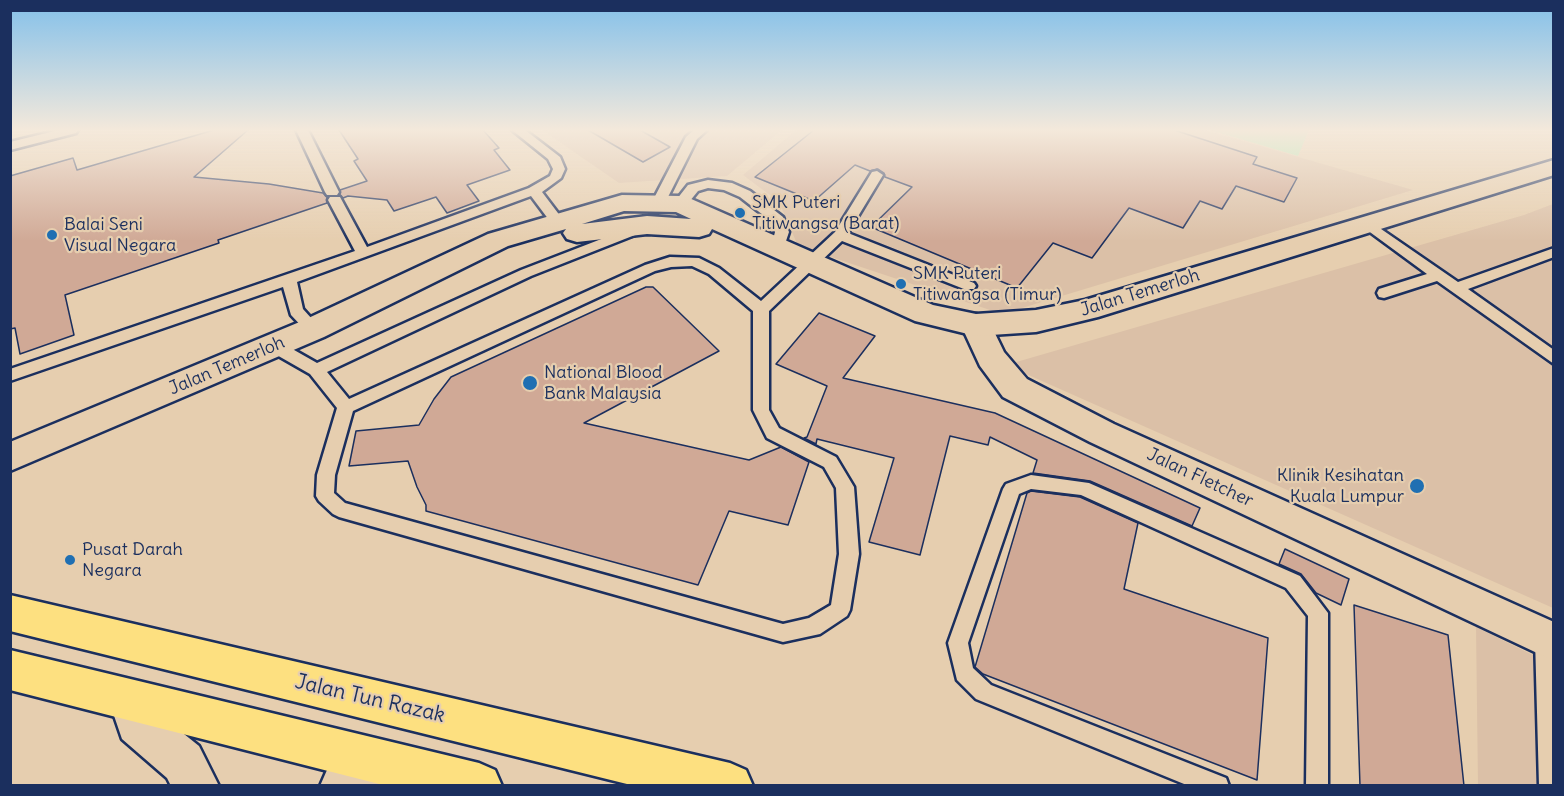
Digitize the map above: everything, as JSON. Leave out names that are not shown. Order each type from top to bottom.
[{"type":"main road","name":"Jalan Tun Razak","points":[[10,613],[730,786]]},
{"type":"main road","points":[[10,670],[472,784]]},
{"type":"street","name":"Jalan Temerloh","points":[[10,457],[313,329],[498,240],[622,202],[663,212],[702,228],[731,226],[926,314],[976,325],[1036,321],[1087,310],[1554,167]]},
{"type":"street","name":"Jalan Temerloh","points":[[441,269],[538,241],[663,212]]},
{"type":"street","name":"Jalan Fletcher","points":[[976,325],[991,358],[1015,388],[1102,433],[1549,640]]},
{"type":"street","points":[[130,700],[137,724],[183,762],[196,786]]},
{"type":"street","points":[[343,786],[381,782],[472,784]]},
{"type":"lane","points":[[320,167],[363,253]]},
{"type":"lane","points":[[10,375],[289,280],[534,191],[555,178],[558,167]]},
{"type":"lane","points":[[663,212],[680,167]]},
{"type":"lane","points":[[760,309],[714,271],[694,261],[670,262],[650,268],[346,407],[326,475],[326,496],[339,509],[783,633],[813,627],[840,610],[849,554],[845,487],[830,462],[773,433],[761,410],[760,309],[840,235],[877,175]]},
{"type":"lane","points":[[316,370],[663,212],[693,188],[708,184],[727,186],[745,194],[778,220],[782,232],[778,248]]},
{"type":"lane","points":[[534,191],[557,221]]},
{"type":"lane","points":[[1368,224],[1554,358]]},
{"type":"lane","points":[[840,235],[969,286]]},
{"type":"lane","points":[[1456,288],[1554,252]]},
{"type":"lane","points":[[1384,293],[1439,275]]},
{"type":"lane","points":[[289,280],[296,311],[313,329]]},
{"type":"lane","points":[[274,346],[316,370],[346,407]]},
{"type":"lane","points":[[1218,786],[984,692],[964,673],[958,643],[1012,489],[1031,482],[1083,488],[1293,582],[1318,613],[1317,786]]},
{"type":"lane","points":[[1549,640],[1550,786]]},
{"type":"shaded area","points":[[596,167],[738,167],[727,176],[619,183]]},
{"type":"shaded area","points":[[752,167],[1334,167],[1413,190],[1002,314],[798,246],[779,202],[743,175]]},
{"type":"shaded area","name":"Klinik Kesihatan Kuala Lumpur","points":[[1553,204],[1553,608],[1006,365],[1524,215]]},
{"type":"shaded area","points":[[1476,627],[1553,665],[1553,785],[1478,785]]},
{"type":"building","points":[[41,167],[76,167],[77,170],[87,167],[205,167],[194,177],[269,184],[323,193],[327,197],[327,203],[218,240],[219,243],[65,295],[74,335],[20,354],[15,328],[10,329],[10,176]]},
{"type":"building","points":[[358,167],[508,167],[510,170],[467,185],[479,201],[447,213],[436,197],[394,211],[387,200],[348,196],[343,198],[340,195],[340,190],[367,181]]},
{"type":"building","points":[[767,167],[853,167],[814,201],[755,177]]},
{"type":"building","points":[[860,167],[1263,167],[1297,178],[1284,202],[1236,186],[1222,209],[1200,201],[1183,228],[1129,208],[1092,258],[1053,243],[1017,288],[871,227],[912,187],[885,177],[884,173],[878,169],[870,171]]},
{"type":"building","points":[[646,287],[653,287],[719,351],[584,423],[749,460],[781,447],[809,462],[788,525],[729,511],[698,585],[426,511],[426,505],[408,461],[349,466],[356,431],[419,425],[434,399],[451,377]]},
{"type":"building","points":[[819,313],[875,336],[843,378],[995,413],[1200,508],[1192,526],[1090,481],[1033,473],[1037,460],[990,437],[988,445],[950,436],[920,555],[869,542],[894,458],[817,439],[816,444],[804,438],[807,437],[827,386],[776,364]]},
{"type":"building","points":[[1031,491],[1080,497],[1138,523],[1124,589],[1268,638],[1257,780],[983,674],[975,667],[1027,493]]},
{"type":"building","points":[[1285,549],[1349,579],[1341,605],[1316,593],[1301,574],[1279,564]]},
{"type":"building","points":[[1354,605],[1448,635],[1464,786],[1360,786]]},
{"type":"place","name":"SMK Puteri Titiwangsa (Barat)","points":[[740,213]]},
{"type":"place","name":"Balai Seni Visual Negara","points":[[52,235]]},
{"type":"place","name":"SMK Puteri Titiwangsa (Timur)","points":[[901,284]]},
{"type":"place","name":"National Blood Bank Malaysia","points":[[530,383]]},
{"type":"place","name":"Klinik Kesihatan Kuala Lumpur","points":[[1417,486]]},
{"type":"place","name":"Pusat Darah Negara","points":[[70,560]]}]
